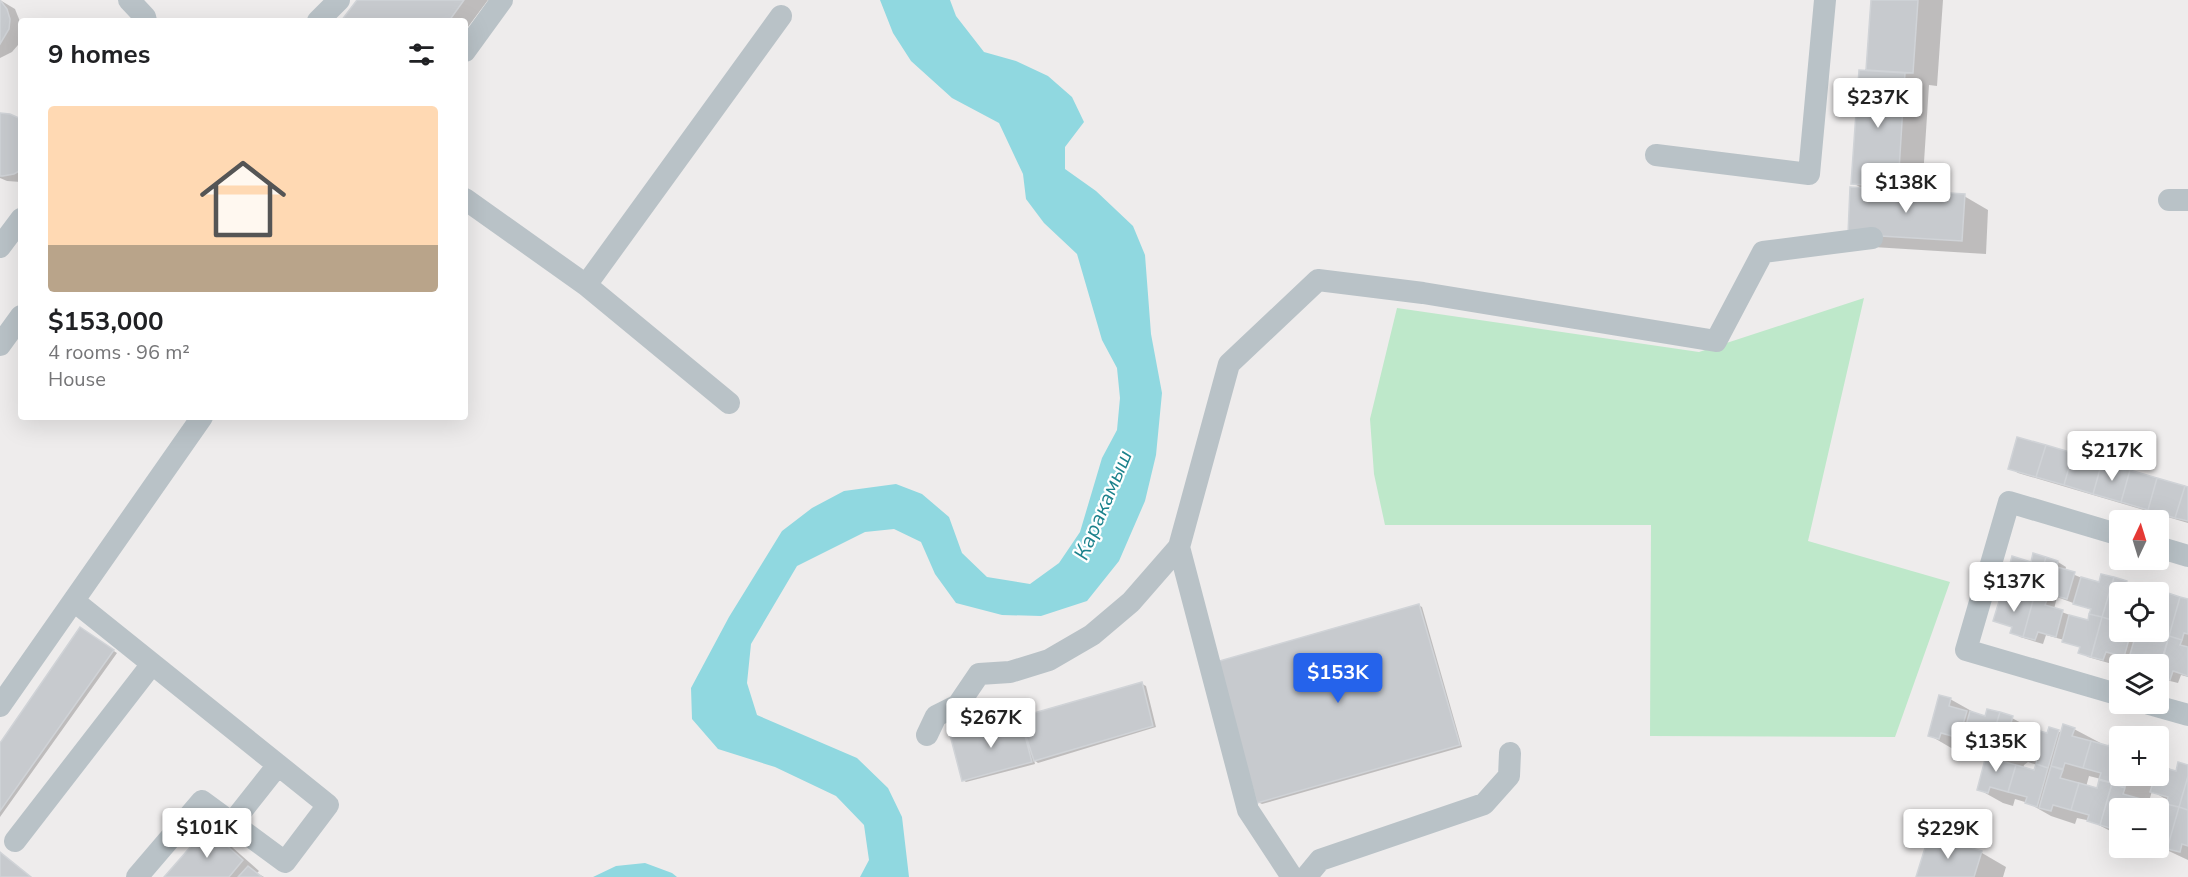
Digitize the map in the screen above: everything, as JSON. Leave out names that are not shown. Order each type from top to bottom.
[{"type":"street","points":[[129,0],[145,18]]},
{"type":"street","points":[[321,18],[339,0]]},
{"type":"street","points":[[468,47],[502,0]]},
{"type":"street","points":[[1656,155],[1809,174],[1826,0]]},
{"type":"street","points":[[586,285],[781,16]]},
{"type":"street","points":[[468,201],[586,285],[729,403]]},
{"type":"street","points":[[0,247],[18,223]]},
{"type":"street","points":[[927,735],[936,716],[958,705],[979,674],[1010,672],[1050,660],[1092,635],[1131,602],[1179,547],[1229,364],[1318,280],[1423,293],[1716,341],[1762,252],[1872,238]]},
{"type":"street","points":[[0,345],[18,319]]},
{"type":"street","points":[[0,706],[200,420]]},
{"type":"street","points":[[2109,532],[2009,502],[1966,650],[2109,692]]},
{"type":"street","points":[[1179,547],[1248,810],[1292,877]]},
{"type":"street","points":[[2169,550],[2188,556]]},
{"type":"street","points":[[74,601],[328,805],[285,862],[202,801],[137,877]]},
{"type":"street","points":[[15,841],[152,664]]},
{"type":"street","points":[[2169,710],[2188,715]]},
{"type":"street","points":[[1306,877],[1320,860],[1484,804],[1509,776],[1510,753]]},
{"type":"street","points":[[232,823],[278,765]]},
{"type":"green space","points":[[1864,298],[1808,541],[1950,582],[1895,737],[1650,736],[1651,525],[1385,525],[1374,474],[1370,419],[1397,308],[1699,352]]},
{"type":"water","name":"Каракамыш","points":[[880,0],[950,0],[956,16],[984,52],[1016,61],[1048,76],[1072,97],[1084,122],[1065,147],[1065,169],[1096,191],[1133,226],[1145,255],[1151,334],[1162,393],[1156,455],[1145,501],[1119,561],[1087,601],[1041,616],[1002,615],[956,603],[935,574],[921,542],[894,529],[865,532],[797,566],[751,644],[747,683],[757,715],[857,758],[888,788],[902,817],[909,877],[860,877],[869,860],[864,825],[836,796],[775,767],[718,749],[692,719],[691,688],[729,617],[782,531],[812,508],[844,491],[896,484],[922,494],[949,517],[962,553],[987,577],[1030,584],[1059,563],[1080,532],[1102,458],[1117,430],[1120,398],[1117,368],[1102,340],[1077,254],[1044,223],[1026,199],[1023,174],[999,123],[952,98],[911,61],[893,33]]},
{"type":"water","points":[[645,863],[677,877],[593,877],[616,866]]},
{"type":"building","points":[[0,0],[7,9],[10,19],[9,29],[0,44]]},
{"type":"building","points":[[357,0],[464,0],[451,18],[343,18]]},
{"type":"building","points":[[1871,0],[1918,0],[1913,73],[1866,70]]},
{"type":"building","points":[[1859,70],[1905,73],[1898,187],[1851,184]]},
{"type":"building","points":[[0,113],[18,118],[18,172],[0,176]]},
{"type":"building","points":[[1850,187],[1965,194],[1962,241],[1848,234]]},
{"type":"building","points":[[2017,437],[2046,445],[2036,477],[2008,469]]},
{"type":"building","points":[[2046,445],[2073,453],[2064,485],[2036,477]]},
{"type":"building","points":[[2073,453],[2102,462],[2093,494],[2064,485]]},
{"type":"building","points":[[2102,462],[2130,470],[2121,502],[2093,494]]},
{"type":"building","points":[[2130,470],[2157,478],[2148,510],[2121,502]]},
{"type":"building","points":[[2157,478],[2185,486],[2175,518],[2169,516],[2169,510],[2148,510]]},
{"type":"building","points":[[2185,486],[2188,487],[2188,521],[2175,518]]},
{"type":"building","points":[[2033,553],[2046,557],[2034,597],[2021,593],[2023,588],[2005,583],[2012,556],[2031,562]]},
{"type":"building","points":[[2046,557],[2058,561],[2057,567],[2075,572],[2067,599],[2049,594],[2047,600],[2034,597]]},
{"type":"building","points":[[2101,574],[2114,577],[2112,582],[2109,582],[2109,594],[2102,617],[2089,614],[2091,609],[2073,604],[2081,577],[2099,582]]},
{"type":"building","points":[[2114,577],[2127,581],[2127,582],[2112,582]]},
{"type":"building","points":[[2021,593],[2034,597],[2023,637],[2010,633],[2012,627],[1993,621],[2001,595],[2019,600]]},
{"type":"building","points":[[2169,593],[2180,597],[2169,636]]},
{"type":"building","points":[[2109,594],[2109,619],[2102,617]]},
{"type":"building","points":[[2034,597],[2047,600],[2045,605],[2063,610],[2056,637],[2038,632],[2035,640],[2023,637]]},
{"type":"building","points":[[2180,597],[2188,599],[2188,634],[2184,633],[2182,640],[2169,636]]},
{"type":"building","points":[[1419,604],[1460,745],[1257,803],[1216,662]]},
{"type":"building","points":[[2089,614],[2102,617],[2091,657],[2078,653],[2080,647],[2062,642],[2069,615],[2088,620]]},
{"type":"building","points":[[2102,617],[2109,619],[2109,642],[2128,642],[2125,654],[2106,652],[2103,660],[2091,657]]},
{"type":"building","points":[[80,627],[114,650],[0,811],[0,743]]},
{"type":"building","points":[[2169,636],[2182,640],[2180,645],[2188,647],[2188,676],[2173,671],[2169,680],[2169,654],[2164,654]]},
{"type":"building","points":[[2134,642],[2167,642],[2164,654],[2130,654]]},
{"type":"building","points":[[1142,682],[1153,726],[1034,761],[1020,717]]},
{"type":"building","points":[[1939,695],[1951,698],[1949,706],[1967,711],[1959,738],[1941,733],[1939,739],[1928,736]]},
{"type":"building","points":[[1987,709],[2000,712],[1989,748],[1977,744],[1978,740],[1963,736],[1970,711],[1985,716]]},
{"type":"building","points":[[2000,712],[2013,716],[2011,723],[2029,728],[2021,755],[1989,748]]},
{"type":"building","points":[[1020,717],[1032,762],[962,781],[950,735]]},
{"type":"building","points":[[2063,724],[2075,728],[2072,736],[2091,741],[2083,768],[2065,763],[2063,769],[2051,766]]},
{"type":"building","points":[[2049,727],[2059,730],[2048,768],[2036,764],[2037,759],[2021,755],[2029,728],[2047,733]]},
{"type":"building","points":[[2091,741],[2109,746],[2109,782],[2099,779],[2101,773],[2083,768]]},
{"type":"building","points":[[1988,748],[2000,752],[1998,760],[2016,765],[2008,792],[1990,787],[1988,793],[1977,790]]},
{"type":"building","points":[[2178,762],[2188,765],[2188,776],[2179,807],[2169,805],[2168,797],[2150,792],[2152,786],[2169,786],[2169,769],[2176,771]]},
{"type":"building","points":[[2036,764],[2048,768],[2037,807],[2025,803],[2027,797],[2008,792],[2016,765],[2034,770]]},
{"type":"building","points":[[2051,766],[2063,770],[2060,778],[2079,783],[2071,810],[2053,805],[2051,811],[2039,808]]},
{"type":"building","points":[[2188,776],[2188,810],[2179,807]]},
{"type":"building","points":[[2099,780],[2109,782],[2109,786],[2111,786],[2100,825],[2087,821],[2089,815],[2071,810],[2079,783],[2097,788]]},
{"type":"building","points":[[2111,786],[2125,788],[2123,794],[2137,798],[2109,798],[2109,828],[2100,825]]},
{"type":"building","points":[[2169,805],[2179,807],[2169,842]]},
{"type":"building","points":[[2179,807],[2188,810],[2188,846],[2182,844],[2180,852],[2169,849]]},
{"type":"building","points":[[207,828],[243,860],[229,877],[164,877]]},
{"type":"building","points":[[1929,835],[1982,851],[1974,877],[1916,877]]},
{"type":"building","points":[[0,852],[31,877],[0,877]]},
{"type":"building","points":[[248,866],[262,877],[238,877]]}]
